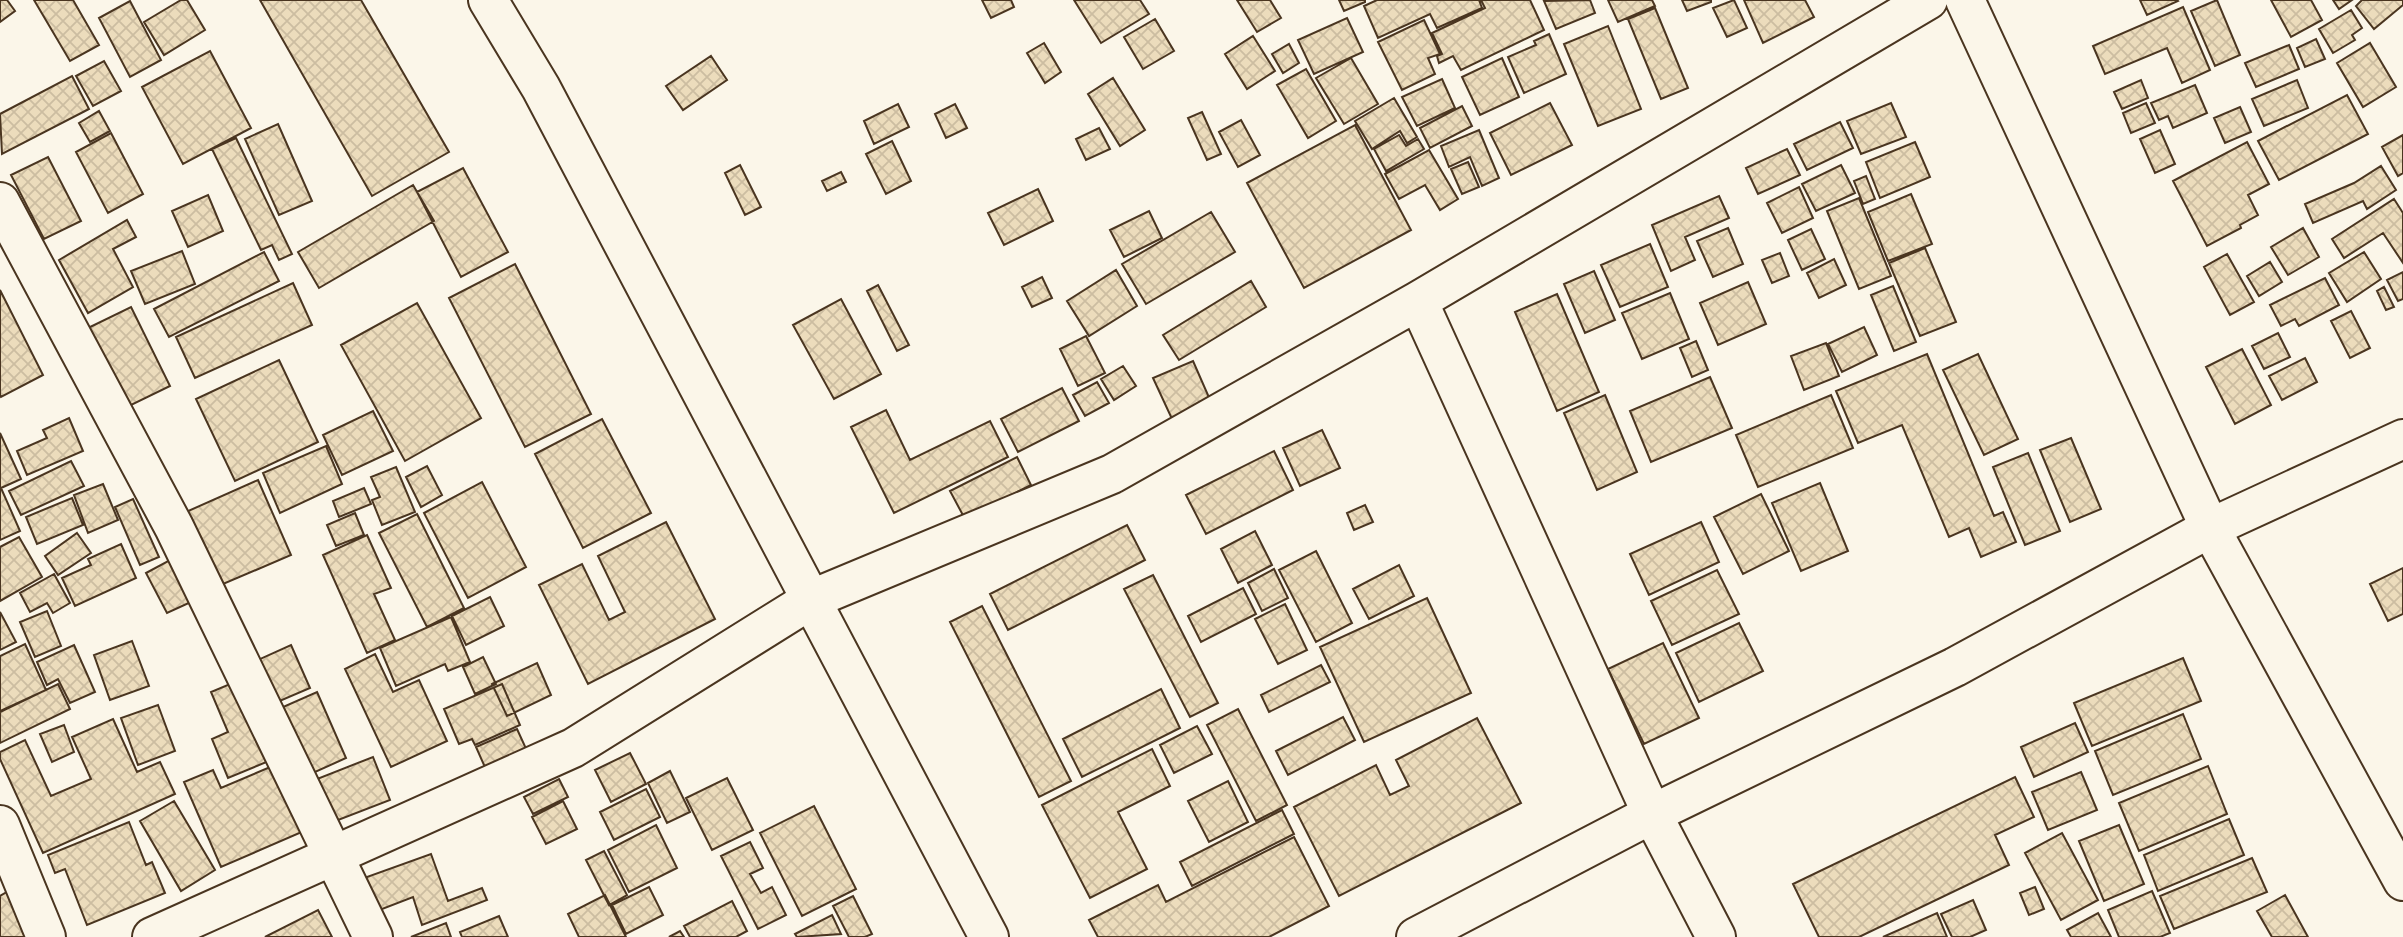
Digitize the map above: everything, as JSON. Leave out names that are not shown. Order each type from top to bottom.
[{"type":"street","points":[[488,0],[541,88],[989,937]]},
{"type":"street","points":[[152,937],[573,748],[813,599],[1112,474],[1418,301],[1928,0]]},
{"type":"street","points":[[1965,0],[2210,528],[2403,881]]},
{"type":"street","points":[[0,202],[174,527],[373,937]]},
{"type":"street","points":[[1418,301],[1652,814],[1716,937]]},
{"type":"street","points":[[1416,937],[1652,814],[1955,667],[2210,528],[2403,439]]},
{"type":"street","points":[[0,825],[46,937]]},
{"type":"building","points":[[0,0],[7,0],[15,11],[0,22]]},
{"type":"building","points":[[34,0],[73,0],[99,45],[70,61]]},
{"type":"building","points":[[181,0],[187,0],[205,30],[164,55],[144,22]]},
{"type":"building","points":[[260,0],[361,0],[449,152],[372,196]]},
{"type":"building","points":[[982,0],[1011,0],[1014,7],[991,18]]},
{"type":"building","points":[[1074,0],[1140,0],[1149,14],[1101,43]]},
{"type":"building","points":[[1237,0],[1270,0],[1281,18],[1257,32]]},
{"type":"building","points":[[1339,0],[1365,0],[1365,2],[1344,11]]},
{"type":"building","points":[[1377,0],[1479,0],[1482,8],[1437,28],[1430,14],[1378,38],[1364,6]]},
{"type":"building","points":[[1481,0],[1530,0],[1544,30],[1461,70],[1453,56],[1439,63],[1437,56],[1442,54],[1432,33],[1485,8]]},
{"type":"building","points":[[1590,0],[1595,13],[1556,29],[1544,1]]},
{"type":"building","points":[[1608,0],[1652,0],[1655,6],[1618,22]]},
{"type":"building","points":[[1682,0],[1711,0],[1711,2],[1687,11]]},
{"type":"building","points":[[1734,0],[1747,28],[1727,37],[1713,8]]},
{"type":"building","points":[[1744,0],[1805,0],[1814,17],[1763,43]]},
{"type":"building","points":[[2140,0],[2177,0],[2178,1],[2147,15]]},
{"type":"building","points":[[2217,0],[2240,55],[2215,66],[2191,11]]},
{"type":"building","points":[[2271,0],[2311,0],[2322,20],[2291,37]]},
{"type":"building","points":[[2333,0],[2352,0],[2339,9]]},
{"type":"building","points":[[2362,0],[2403,0],[2403,5],[2374,29],[2356,6]]},
{"type":"building","points":[[130,1],[161,60],[130,77],[99,18]]},
{"type":"building","points":[[2183,7],[2210,70],[2182,83],[2167,48],[2105,74],[2093,46]]},
{"type":"building","points":[[1655,8],[1688,88],[1661,99],[1628,19]]},
{"type":"building","points":[[2351,10],[2362,28],[2352,35],[2355,40],[2333,53],[2319,29]]},
{"type":"building","points":[[1347,18],[1363,52],[1314,74],[1298,40]]},
{"type":"building","points":[[1155,19],[1174,51],[1143,69],[1124,37]]},
{"type":"building","points":[[1424,20],[1440,54],[1428,58],[1435,74],[1402,90],[1378,42]]},
{"type":"building","points":[[1608,26],[1641,109],[1598,126],[1564,44]]},
{"type":"building","points":[[1549,34],[1566,74],[1524,93],[1508,57],[1536,45],[1534,41]]},
{"type":"building","points":[[1253,36],[1275,71],[1247,89],[1225,54]]},
{"type":"building","points":[[2316,39],[2325,59],[2305,67],[2297,48]]},
{"type":"building","points":[[1044,43],[1061,72],[1045,83],[1027,53]]},
{"type":"building","points":[[2370,43],[2396,87],[2363,107],[2337,63]]},
{"type":"building","points":[[1289,44],[1299,63],[1283,73],[1272,54]]},
{"type":"building","points":[[2289,45],[2299,69],[2256,87],[2245,63]]},
{"type":"building","points":[[210,51],[251,128],[183,164],[142,87]]},
{"type":"building","points":[[711,56],[727,80],[683,110],[666,86]]},
{"type":"building","points":[[1351,58],[1378,104],[1344,124],[1316,78]]},
{"type":"building","points":[[1502,58],[1519,97],[1480,115],[1462,77]]},
{"type":"building","points":[[104,61],[121,91],[93,106],[76,76]]},
{"type":"building","points":[[1306,69],[1336,121],[1308,138],[1277,85]]},
{"type":"building","points":[[72,76],[89,109],[2,154],[0,114]]},
{"type":"building","points":[[1113,78],[1145,130],[1120,146],[1088,94]]},
{"type":"building","points":[[1442,79],[1455,108],[1417,126],[1402,97]]},
{"type":"building","points":[[2141,80],[2148,98],[2122,109],[2114,92]]},
{"type":"building","points":[[2297,80],[2308,108],[2264,126],[2252,99]]},
{"type":"building","points":[[2195,85],[2207,113],[2173,128],[2168,116],[2159,120],[2151,103]]},
{"type":"building","points":[[2347,95],[2368,134],[2279,180],[2258,141]]},
{"type":"building","points":[[1394,98],[1417,137],[1407,143],[1400,131],[1372,149],[1355,121]]},
{"type":"building","points":[[1550,103],[1572,145],[1511,175],[1490,133]]},
{"type":"building","points":[[1891,103],[1906,137],[1861,154],[1847,121]]},
{"type":"building","points":[[2146,103],[2155,123],[2131,133],[2123,113]]},
{"type":"building","points":[[898,104],[909,127],[874,144],[864,121]]},
{"type":"building","points":[[955,104],[967,128],[946,138],[935,114]]},
{"type":"building","points":[[1462,106],[1472,126],[1430,148],[1420,128]]},
{"type":"building","points":[[2240,107],[2251,132],[2225,143],[2214,118]]},
{"type":"building","points":[[99,111],[110,131],[90,142],[79,123]]},
{"type":"building","points":[[1202,112],[1221,154],[1207,160],[1188,118]]},
{"type":"building","points":[[1241,120],[1260,155],[1238,167],[1219,132]]},
{"type":"building","points":[[1840,122],[1853,148],[1807,170],[1794,144]]},
{"type":"building","points":[[278,124],[312,201],[279,215],[245,139]]},
{"type":"building","points":[[1355,125],[1411,230],[1304,288],[1247,183]]},
{"type":"building","points":[[1099,128],[1110,149],[1086,160],[1076,139]]},
{"type":"building","points":[[1479,130],[1499,178],[1482,186],[1470,157],[1449,167],[1441,146]]},
{"type":"building","points":[[2160,130],[2175,164],[2155,173],[2140,139]]},
{"type":"building","points":[[111,133],[143,194],[108,213],[76,152]]},
{"type":"building","points":[[1399,135],[1406,146],[1418,139],[1424,149],[1386,171],[1374,149]]},
{"type":"building","points":[[2403,135],[2403,173],[2398,176],[2382,147]]},
{"type":"building","points":[[236,138],[292,254],[279,260],[272,245],[261,250],[212,149]]},
{"type":"building","points":[[892,141],[911,181],[886,194],[866,154]]},
{"type":"building","points":[[1915,142],[1930,177],[1880,198],[1866,162]]},
{"type":"building","points":[[2247,142],[2269,184],[2248,195],[2258,215],[2240,225],[2241,228],[2207,246],[2173,181]]},
{"type":"building","points":[[1787,149],[1800,175],[1758,194],[1746,168]]},
{"type":"building","points":[[1429,150],[1458,199],[1440,210],[1425,185],[1399,199],[1385,174]]},
{"type":"building","points":[[48,157],[81,221],[44,239],[11,175]]},
{"type":"building","points":[[1468,162],[1479,187],[1462,194],[1451,169]]},
{"type":"building","points":[[740,165],[761,207],[745,215],[725,173]]},
{"type":"building","points":[[1841,165],[1855,193],[1816,211],[1802,184]]},
{"type":"building","points":[[2381,166],[2396,190],[2367,209],[2363,201],[2313,223],[2305,204],[2354,183]]},
{"type":"building","points":[[463,168],[508,252],[461,277],[417,192]]},
{"type":"building","points":[[841,172],[846,182],[827,191],[822,181]]},
{"type":"building","points":[[1866,176],[1875,199],[1863,204],[1854,181]]},
{"type":"building","points":[[413,185],[434,221],[319,288],[298,252]]},
{"type":"building","points":[[1799,187],[1813,218],[1782,233],[1767,203]]},
{"type":"building","points":[[1038,189],[1053,221],[1004,245],[988,213]]},
{"type":"building","points":[[1911,194],[1932,244],[1888,261],[1868,212]]},
{"type":"building","points":[[208,195],[223,231],[188,247],[172,211]]},
{"type":"building","points":[[1719,196],[1729,218],[1685,237],[1695,260],[1671,271],[1652,225]]},
{"type":"building","points":[[1859,198],[1891,276],[1859,289],[1827,211]]},
{"type":"building","points":[[2394,199],[2403,213],[2403,263],[2383,233],[2344,258],[2332,239]]},
{"type":"building","points":[[1149,211],[1162,238],[1124,257],[1110,230]]},
{"type":"building","points":[[1211,212],[1235,252],[1146,304],[1122,264]]},
{"type":"building","points":[[127,220],[136,237],[113,249],[133,287],[88,313],[59,260]]},
{"type":"building","points":[[1728,228],[1743,264],[1713,277],[1697,241]]},
{"type":"building","points":[[2303,228],[2319,257],[2288,275],[2271,247]]},
{"type":"building","points":[[1811,229],[1825,259],[1802,270],[1788,240]]},
{"type":"building","points":[[1650,244],[1668,287],[1620,307],[1601,265]]},
{"type":"building","points":[[1925,248],[1956,322],[1920,336],[1889,263]]},
{"type":"building","points":[[182,251],[195,284],[145,304],[131,271]]},
{"type":"building","points":[[264,252],[279,281],[169,337],[154,309]]},
{"type":"building","points":[[2364,252],[2381,279],[2347,302],[2329,273]]},
{"type":"building","points":[[1780,253],[1789,276],[1772,283],[1762,260]]},
{"type":"building","points":[[2227,254],[2254,302],[2230,315],[2204,267]]},
{"type":"building","points":[[1834,259],[1846,285],[1819,298],[1807,273]]},
{"type":"building","points":[[2270,262],[2282,282],[2259,296],[2247,276]]},
{"type":"building","points":[[515,264],[591,414],[525,447],[449,298]]},
{"type":"building","points":[[1116,270],[1137,306],[1089,336],[1067,301]]},
{"type":"building","points":[[1594,271],[1615,320],[1585,333],[1564,284]]},
{"type":"building","points":[[2403,272],[2403,299],[2398,301],[2387,280]]},
{"type":"building","points":[[1042,277],[1052,298],[1032,307],[1022,287]]},
{"type":"building","points":[[2325,278],[2339,305],[2299,326],[2295,319],[2281,326],[2270,305]]},
{"type":"building","points":[[1251,281],[1266,307],[1179,360],[1163,335]]},
{"type":"building","points":[[1748,282],[1766,324],[1718,345],[1700,303]]},
{"type":"building","points":[[293,283],[312,325],[195,378],[176,337]]},
{"type":"building","points":[[878,285],[909,345],[897,351],[867,291]]},
{"type":"building","points":[[1893,286],[1916,342],[1894,351],[1871,295]]},
{"type":"building","points":[[2384,287],[2394,307],[2386,310],[2377,291]]},
{"type":"building","points":[[0,290],[43,375],[1,397],[0,395]]},
{"type":"building","points":[[1670,293],[1689,339],[1642,359],[1622,313]]},
{"type":"building","points":[[1557,294],[1599,392],[1557,411],[1515,312]]},
{"type":"building","points":[[841,299],[881,374],[834,399],[793,325]]},
{"type":"building","points":[[417,303],[481,418],[405,461],[341,345]]},
{"type":"building","points":[[131,307],[170,386],[127,407],[88,328]]},
{"type":"building","points":[[2351,311],[2370,348],[2350,358],[2331,321]]},
{"type":"building","points":[[1864,327],[1877,355],[1842,372],[1828,344]]},
{"type":"building","points":[[2278,333],[2290,357],[2264,369],[2252,346]]},
{"type":"building","points":[[1086,336],[1105,373],[1078,386],[1060,349]]},
{"type":"building","points":[[1696,341],[1708,370],[1692,377],[1680,348]]},
{"type":"building","points":[[1826,343],[1839,376],[1804,390],[1791,356]]},
{"type":"building","points":[[2242,349],[2271,405],[2235,424],[2206,367]]},
{"type":"building","points":[[1927,354],[1994,516],[2003,512],[2016,542],[1981,557],[1969,528],[1949,537],[1902,425],[1858,443],[1836,391]]},
{"type":"building","points":[[1978,354],[2018,439],[1984,455],[1943,370]]},
{"type":"building","points":[[2305,358],[2317,382],[2282,400],[2269,376]]},
{"type":"building","points":[[279,360],[318,442],[235,481],[196,399]]},
{"type":"building","points":[[1193,361],[1211,402],[1172,419],[1153,378]]},
{"type":"building","points":[[1123,366],[1136,386],[1114,400],[1101,379]]},
{"type":"building","points":[[1710,377],[1732,428],[1651,462],[1630,411]]},
{"type":"building","points":[[1097,382],[1109,403],[1085,416],[1073,395]]},
{"type":"building","points":[[1062,388],[1079,421],[1018,452],[1001,419]]},
{"type":"building","points":[[1605,395],[1637,472],[1597,490],[1564,413]]},
{"type":"building","points":[[1831,395],[1853,448],[1758,487],[1736,435]]},
{"type":"building","points":[[886,410],[910,460],[990,421],[1008,457],[894,513],[851,427]]},
{"type":"building","points":[[373,411],[393,451],[342,475],[323,435]]},
{"type":"building","points":[[69,418],[83,451],[27,475],[17,451],[47,438],[43,430]]},
{"type":"building","points":[[602,419],[651,513],[583,548],[535,454]]},
{"type":"building","points":[[1322,430],[1340,468],[1300,486],[1283,448]]},
{"type":"building","points":[[0,433],[21,479],[1,488],[20,531],[0,540]]},
{"type":"building","points":[[2071,438],[2101,509],[2070,522],[2040,450]]},
{"type":"building","points":[[326,446],[342,484],[280,513],[263,473]]},
{"type":"building","points":[[1274,451],[1293,490],[1206,534],[1186,495]]},
{"type":"building","points":[[2028,453],[2060,531],[2025,545],[1993,467]]},
{"type":"building","points":[[1017,457],[1031,485],[965,519],[950,491]]},
{"type":"building","points":[[71,461],[84,486],[21,515],[9,491]]},
{"type":"building","points":[[427,466],[442,495],[421,507],[406,477]]},
{"type":"building","points":[[396,467],[415,512],[382,525],[372,500],[380,497],[371,477]]},
{"type":"building","points":[[258,480],[291,555],[209,590],[177,516]]},
{"type":"building","points":[[482,482],[526,567],[468,598],[424,513]]},
{"type":"building","points":[[1820,483],[1848,551],[1801,571],[1772,503]]},
{"type":"building","points":[[103,484],[118,520],[88,533],[74,495]]},
{"type":"building","points":[[364,488],[371,504],[339,517],[333,501]]},
{"type":"building","points":[[1761,494],[1789,551],[1743,574],[1714,517]]},
{"type":"building","points":[[72,498],[83,525],[37,544],[26,517]]},
{"type":"building","points":[[133,499],[159,557],[140,565],[115,507]]},
{"type":"building","points":[[1365,505],[1373,522],[1354,530],[1347,513]]},
{"type":"building","points":[[355,513],[364,535],[336,546],[327,525]]},
{"type":"building","points":[[417,514],[464,608],[427,627],[379,533]]},
{"type":"building","points":[[666,522],[715,619],[588,684],[539,585],[582,564],[609,620],[625,612],[598,556]]},
{"type":"building","points":[[1701,522],[1719,562],[1649,595],[1630,554]]},
{"type":"building","points":[[1127,525],[1145,560],[1008,630],[990,594]]},
{"type":"building","points":[[1255,531],[1272,565],[1238,583],[1221,549]]},
{"type":"building","points":[[77,533],[91,553],[58,575],[45,556]]},
{"type":"building","points":[[367,535],[391,588],[374,594],[395,640],[367,653],[323,555]]},
{"type":"building","points":[[19,537],[42,577],[0,601],[0,547]]},
{"type":"building","points":[[121,544],[136,578],[75,606],[62,578],[91,565],[88,559]]},
{"type":"building","points":[[1316,551],[1352,623],[1316,642],[1279,570]]},
{"type":"building","points":[[170,560],[191,602],[167,613],[146,573]]},
{"type":"building","points":[[1399,565],[1414,596],[1369,619],[1353,589]]},
{"type":"building","points":[[2403,568],[2403,614],[2388,621],[2370,584]]},
{"type":"building","points":[[1274,569],[1288,598],[1262,611],[1248,583]]},
{"type":"building","points":[[1717,570],[1739,614],[1672,645],[1651,601]]},
{"type":"building","points":[[54,574],[70,603],[53,613],[47,603],[30,612],[20,593]]},
{"type":"building","points":[[1153,575],[1218,703],[1190,717],[1124,589]]},
{"type":"building","points":[[1243,588],[1256,614],[1201,642],[1188,616]]},
{"type":"building","points":[[490,597],[504,626],[466,645],[452,616]]},
{"type":"building","points":[[1427,598],[1471,693],[1364,742],[1320,647]]},
{"type":"building","points":[[1285,604],[1307,650],[1278,664],[1255,619]]},
{"type":"building","points":[[982,606],[1071,781],[1039,797],[950,622]]},
{"type":"building","points":[[47,611],[61,646],[35,657],[20,622]]},
{"type":"building","points":[[0,612],[16,642],[0,650]]},
{"type":"building","points":[[451,617],[470,662],[448,671],[445,664],[396,686],[380,648]]},
{"type":"building","points":[[1739,623],[1763,671],[1699,702],[1676,653]]},
{"type":"building","points":[[132,641],[149,686],[110,700],[94,655]]},
{"type":"building","points":[[1663,643],[1699,718],[1644,744],[1608,669]]},
{"type":"building","points":[[25,644],[46,690],[0,711],[0,656]]},
{"type":"building","points":[[74,645],[95,692],[70,703],[58,679],[47,685],[37,662]]},
{"type":"building","points":[[291,645],[310,688],[268,706],[249,664]]},
{"type":"building","points":[[375,654],[393,692],[419,680],[447,741],[391,767],[345,669]]},
{"type":"building","points":[[483,657],[496,684],[475,694],[463,667]]},
{"type":"building","points":[[2183,658],[2201,701],[2092,746],[2074,703]]},
{"type":"building","points":[[537,663],[551,695],[507,716],[492,684]]},
{"type":"building","points":[[1321,665],[1330,682],[1269,712],[1261,695]]},
{"type":"building","points":[[242,679],[276,758],[228,778],[212,739],[228,732],[211,692]]},
{"type":"building","points":[[58,684],[70,709],[0,743],[0,712]]},
{"type":"building","points":[[502,684],[520,725],[475,745],[472,739],[459,744],[444,709]]},
{"type":"building","points":[[1161,689],[1180,728],[1082,777],[1063,739]]},
{"type":"building","points":[[317,692],[346,758],[304,777],[274,711]]},
{"type":"building","points":[[158,705],[175,751],[138,765],[121,718]]},
{"type":"building","points":[[1238,709],[1287,805],[1256,821],[1207,725]]},
{"type":"building","points":[[2183,714],[2201,759],[2113,795],[2095,751]]},
{"type":"building","points":[[1343,717],[1355,740],[1288,775],[1276,751]]},
{"type":"building","points":[[1477,718],[1521,803],[1339,896],[1294,807],[1376,765],[1390,795],[1409,786],[1396,760]]},
{"type":"building","points":[[113,719],[137,772],[160,762],[175,794],[43,853],[0,759],[0,752],[25,740],[51,796],[91,779],[72,737]]},
{"type":"building","points":[[2075,723],[2088,752],[2034,777],[2021,747]]},
{"type":"building","points":[[64,725],[74,752],[52,762],[40,734]]},
{"type":"building","points":[[1197,726],[1212,754],[1174,773],[1160,745]]},
{"type":"building","points":[[517,729],[533,764],[492,783],[476,747]]},
{"type":"building","points":[[1152,749],[1170,786],[1118,812],[1147,869],[1090,898],[1042,805]]},
{"type":"building","points":[[630,753],[646,784],[611,802],[595,770]]},
{"type":"building","points":[[373,757],[390,800],[333,822],[317,779]]},
{"type":"building","points":[[282,762],[311,828],[221,867],[184,782],[213,770],[221,788]]},
{"type":"building","points":[[2208,766],[2227,814],[2139,851],[2119,803]]},
{"type":"building","points":[[670,771],[690,812],[667,823],[648,783]]},
{"type":"building","points":[[2081,772],[2097,810],[2048,830],[2032,792]]},
{"type":"building","points":[[2015,777],[2034,817],[1995,835],[2009,865],[1859,937],[1819,937],[1793,884]]},
{"type":"building","points":[[727,778],[753,830],[712,850],[686,798]]},
{"type":"building","points":[[559,779],[568,797],[533,814],[524,797]]},
{"type":"building","points":[[1228,781],[1248,822],[1209,842],[1188,801]]},
{"type":"building","points":[[646,789],[660,817],[614,840],[600,812]]},
{"type":"building","points":[[174,801],[215,870],[181,891],[140,821]]},
{"type":"building","points":[[563,801],[577,829],[546,844],[532,817]]},
{"type":"building","points":[[814,806],[856,889],[802,916],[760,833]]},
{"type":"building","points":[[1282,810],[1294,834],[1192,886],[1180,862]]},
{"type":"building","points":[[2229,819],[2244,855],[2158,891],[2144,855]]},
{"type":"building","points":[[129,822],[146,865],[152,862],[165,893],[87,925],[65,869],[55,873],[48,855]]},
{"type":"building","points":[[656,825],[677,868],[629,892],[608,850]]},
{"type":"building","points":[[2119,825],[2144,884],[2104,901],[2079,841]]},
{"type":"building","points":[[2062,833],[2098,900],[2061,920],[2025,853]]},
{"type":"building","points":[[1294,837],[1329,906],[1269,937],[1098,937],[1089,920],[1158,885],[1166,902]]},
{"type":"building","points":[[750,842],[763,868],[750,874],[761,893],[772,887],[786,915],[758,929],[721,856]]},
{"type":"building","points":[[604,851],[627,895],[609,905],[586,860]]},
{"type":"building","points":[[431,854],[448,901],[482,888],[487,900],[422,925],[413,897],[377,911],[364,878]]},
{"type":"building","points":[[2252,858],[2267,892],[2174,929],[2160,896]]},
{"type":"building","points":[[649,887],[663,915],[626,934],[612,905]]},
{"type":"building","points":[[2035,887],[2044,909],[2029,915],[2020,893]]},
{"type":"building","points":[[2152,891],[2170,933],[2160,937],[2119,937],[2108,910]]},
{"type":"building","points":[[7,892],[29,937],[0,937],[0,896]]},
{"type":"building","points":[[605,895],[626,937],[579,937],[568,914]]},
{"type":"building","points":[[2285,895],[2308,937],[2272,937],[2257,911]]},
{"type":"building","points":[[853,896],[872,934],[865,937],[849,937],[833,906]]},
{"type":"building","points":[[1973,900],[1986,930],[1970,937],[1952,937],[1941,914]]},
{"type":"building","points":[[732,901],[747,931],[736,937],[690,937],[684,926]]},
{"type":"building","points":[[318,910],[332,937],[265,937]]},
{"type":"building","points":[[1937,913],[1947,937],[1883,937]]},
{"type":"building","points":[[2098,913],[2111,937],[2071,937],[2067,930]]},
{"type":"building","points":[[832,915],[841,934],[797,937],[795,934]]},
{"type":"building","points":[[499,916],[508,937],[462,937],[460,932]]},
{"type":"building","points":[[446,923],[451,937],[411,937]]},
{"type":"building","points":[[680,931],[684,937],[669,937]]}]
